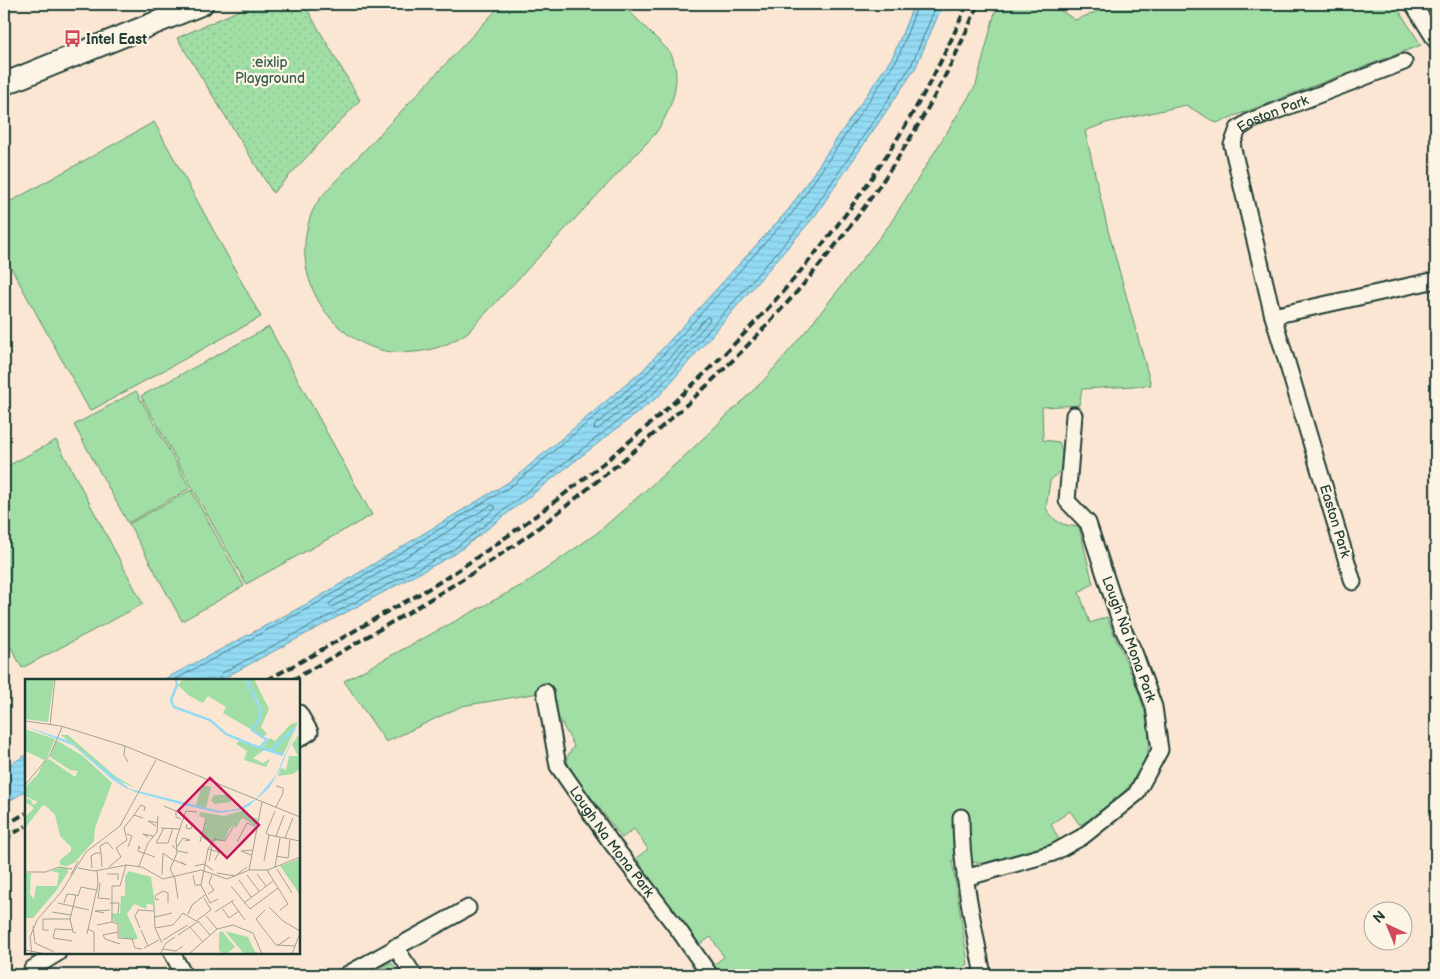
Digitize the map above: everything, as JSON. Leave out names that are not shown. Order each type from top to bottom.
[{"type":"main road","points":[[4,84],[202,4]]},
{"type":"street","points":[[1413,4],[1436,41]]},
{"type":"street","name":"Easton Park","points":[[1353,582],[1273,316],[1232,145],[1238,129],[1250,121],[1404,62]]},
{"type":"street","points":[[1273,316],[1436,280]]},
{"type":"street","name":"Lough Na Mona Park","points":[[965,878],[1053,853],[1082,837],[1136,794],[1160,750],[1154,707],[1134,652],[1122,627],[1088,523],[1067,501],[1074,415]]},
{"type":"street","name":"Lough Na Mona Park","points":[[545,692],[558,766],[610,841],[680,932],[710,975]]},
{"type":"street","points":[[300,715],[310,732],[300,738]]},
{"type":"street","points":[[961,817],[961,849],[965,878],[983,975]]},
{"type":"street","points":[[346,975],[468,908]]},
{"type":"street","points":[[396,947],[414,975]]},
{"type":"street","points":[[35,975],[32,969],[56,954]]},
{"type":"street","points":[[173,954],[184,975]]},
{"type":"green space","name":":eixlip Playground","points":[[253,4],[304,4],[360,100],[273,193],[177,38]]},
{"type":"green space","points":[[502,4],[622,4],[670,52],[676,73],[674,95],[666,115],[655,134],[468,332],[449,343],[422,351],[402,353],[374,348],[355,339],[339,327],[315,295],[308,276],[305,256],[306,235],[311,215],[330,187]]},
{"type":"green space","points":[[997,4],[1051,4],[1075,20],[1118,4],[1395,4],[1421,45],[1216,123],[1186,105],[1106,123],[1085,131],[1108,230],[1151,385],[1082,389],[1079,405],[1042,407],[1043,440],[1059,442],[1064,458],[1062,469],[1050,481],[1046,508],[1060,522],[1079,527],[1093,584],[1079,592],[1090,623],[1107,617],[1134,680],[1145,713],[1148,729],[1149,743],[1144,761],[1129,786],[1099,814],[1080,825],[1070,811],[1051,824],[1059,840],[1041,849],[992,864],[952,860],[968,964],[957,975],[718,975],[712,966],[724,957],[711,937],[698,945],[636,858],[648,849],[634,829],[622,838],[569,768],[567,757],[574,746],[545,692],[462,706],[386,742],[344,681],[526,583],[597,533],[688,453],[765,379],[810,326],[890,224],[976,85]]},
{"type":"green space","points":[[154,122],[261,317],[90,411],[4,255],[4,205]]},
{"type":"green space","points":[[269,327],[372,515],[246,584],[141,396]]},
{"type":"green space","points":[[136,391],[190,488],[128,523],[74,425]]},
{"type":"green space","points":[[56,440],[143,604],[22,668],[4,634],[4,468]]},
{"type":"green space","points":[[191,490],[244,586],[182,621],[129,524]]},
{"type":"green space","points":[[391,962],[400,975],[367,975]]},
{"type":"water","points":[[914,4],[943,4],[915,69],[815,216],[659,396],[455,554],[222,679],[165,679],[314,600],[512,480],[642,371],[789,209],[893,56]]},
{"type":"water","points":[[25,756],[25,792],[4,804],[4,768]]},
{"type":"railway","points":[[269,679],[449,576],[528,521],[605,461],[680,397],[750,327],[815,253],[874,174],[925,91],[967,4]]},
{"type":"railway","points":[[294,679],[411,611],[519,542],[601,478],[716,377],[820,265],[867,204],[909,140],[946,74],[978,4]]},
{"type":"railway","points":[[4,826],[25,814]]},
{"type":"railway","points":[[4,839],[25,827]]},
{"type":"place","name":"Intel East","points":[[72,39]]}]
